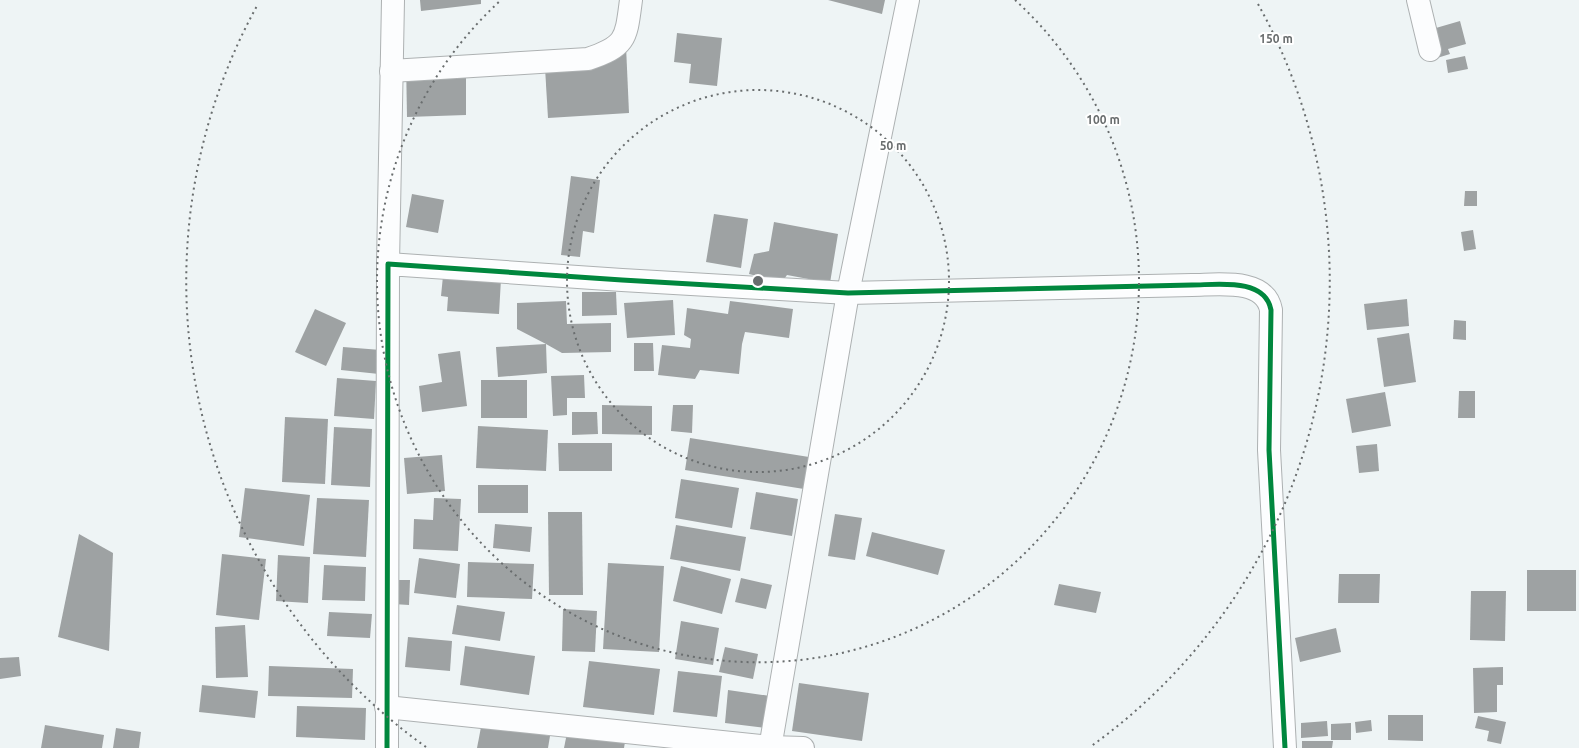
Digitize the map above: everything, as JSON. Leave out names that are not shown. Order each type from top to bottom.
[{"type":"street","points":[[386,748],[388,264],[393,0]]},
{"type":"street","points":[[391,71],[588,59],[606,53],[618,45],[627,30],[631,0]]},
{"type":"street","points":[[770,747],[848,292],[908,0]]},
{"type":"street","points":[[1418,0],[1430,50]]},
{"type":"street","points":[[388,264],[630,280],[848,292],[1240,285],[1254,289],[1264,295],[1269,302],[1271,310],[1269,450],[1285,748]]},
{"type":"street","points":[[386,707],[770,747],[803,748]]},
{"type":"building","points":[[420,0],[481,0],[481,4],[421,11]]},
{"type":"building","points":[[828,0],[885,0],[882,14]]},
{"type":"building","points":[[1460,21],[1466,44],[1448,49],[1450,54],[1437,58],[1429,30]]},
{"type":"building","points":[[677,33],[722,38],[717,86],[689,83],[691,64],[674,62]]},
{"type":"building","points":[[626,46],[629,113],[548,118],[544,51]]},
{"type":"building","points":[[1465,56],[1468,69],[1448,73],[1446,60]]},
{"type":"building","points":[[466,60],[466,115],[407,117],[406,61]]},
{"type":"building","points":[[571,176],[600,180],[594,233],[583,231],[580,257],[561,255]]},
{"type":"building","points":[[1465,191],[1477,191],[1477,206],[1464,206]]},
{"type":"building","points":[[412,194],[444,200],[438,233],[406,227]]},
{"type":"building","points":[[714,214],[748,219],[741,268],[706,262]]},
{"type":"building","points":[[774,222],[838,234],[830,283],[787,275],[782,282],[749,274],[754,254],[769,251]]},
{"type":"building","points":[[1473,230],[1476,249],[1464,251],[1461,232]]},
{"type":"building","points":[[443,276],[501,279],[499,314],[447,311],[448,297],[441,296]]},
{"type":"building","points":[[582,292],[616,292],[617,315],[582,316]]},
{"type":"building","points":[[1407,299],[1409,326],[1367,330],[1364,304]]},
{"type":"building","points":[[673,300],[675,335],[627,338],[624,303]]},
{"type":"building","points":[[566,301],[567,324],[611,323],[611,352],[562,353],[517,329],[517,303]]},
{"type":"building","points":[[730,301],[793,309],[789,338],[745,332],[742,344],[739,374],[700,370],[695,379],[658,375],[662,345],[690,348],[691,339],[684,335],[687,308],[728,314]]},
{"type":"building","points":[[315,309],[346,323],[326,366],[295,352]]},
{"type":"building","points":[[1454,320],[1466,321],[1466,340],[1453,339]]},
{"type":"building","points":[[1409,333],[1416,382],[1384,387],[1377,338]]},
{"type":"building","points":[[634,343],[653,343],[654,371],[634,371]]},
{"type":"building","points":[[546,344],[547,373],[498,377],[496,347]]},
{"type":"building","points":[[343,347],[381,350],[379,374],[341,370]]},
{"type":"building","points":[[460,351],[467,406],[422,412],[419,386],[442,382],[438,354]]},
{"type":"building","points":[[584,375],[585,398],[567,398],[567,415],[553,416],[551,376]]},
{"type":"building","points":[[337,378],[376,381],[374,419],[334,416]]},
{"type":"building","points":[[481,380],[527,380],[527,418],[481,418]]},
{"type":"building","points":[[1459,391],[1475,391],[1475,418],[1458,418]]},
{"type":"building","points":[[1385,392],[1391,426],[1352,433],[1346,399]]},
{"type":"building","points":[[602,405],[652,406],[652,435],[602,434]]},
{"type":"building","points":[[673,405],[693,405],[692,433],[671,431]]},
{"type":"building","points":[[572,412],[597,412],[598,434],[572,435]]},
{"type":"building","points":[[285,417],[328,419],[325,484],[282,482]]},
{"type":"building","points":[[478,426],[548,430],[546,471],[476,468]]},
{"type":"building","points":[[334,427],[372,429],[370,487],[331,485]]},
{"type":"building","points":[[690,438],[809,457],[804,489],[685,470]]},
{"type":"building","points":[[558,443],[612,443],[612,471],[559,471]]},
{"type":"building","points":[[1377,444],[1379,471],[1359,473],[1356,446]]},
{"type":"building","points":[[442,455],[445,491],[407,494],[404,458]]},
{"type":"building","points":[[681,479],[739,488],[732,528],[675,518]]},
{"type":"building","points":[[478,485],[528,485],[528,513],[478,513]]},
{"type":"building","points":[[245,488],[310,495],[304,546],[239,537]]},
{"type":"building","points":[[756,492],[798,499],[792,536],[750,529]]},
{"type":"building","points":[[317,498],[369,500],[366,557],[313,554]]},
{"type":"building","points":[[434,498],[461,499],[458,551],[413,549],[414,519],[433,520]]},
{"type":"building","points":[[548,512],[582,512],[583,595],[549,595]]},
{"type":"building","points":[[835,514],[862,518],[855,560],[828,556]]},
{"type":"building","points":[[495,524],[532,527],[530,552],[493,548]]},
{"type":"building","points":[[676,525],[746,537],[740,571],[670,559]]},
{"type":"building","points":[[872,532],[945,550],[938,575],[866,556]]},
{"type":"building","points":[[79,534],[113,553],[109,651],[58,637]]},
{"type":"building","points":[[222,554],[266,559],[259,620],[216,615]]},
{"type":"building","points":[[278,555],[310,557],[308,603],[276,601]]},
{"type":"building","points":[[419,558],[460,564],[456,598],[414,593]]},
{"type":"building","points":[[468,562],[534,564],[532,599],[467,597]]},
{"type":"building","points":[[608,563],[664,566],[659,652],[603,649]]},
{"type":"building","points":[[324,565],[366,567],[365,601],[322,600]]},
{"type":"building","points":[[681,566],[731,579],[722,614],[673,601]]},
{"type":"building","points":[[1527,570],[1576,570],[1576,611],[1527,611]]},
{"type":"building","points":[[1339,574],[1380,574],[1379,603],[1338,603]]},
{"type":"building","points":[[741,578],[772,585],[766,609],[735,602]]},
{"type":"building","points":[[394,580],[410,580],[409,605],[393,604]]},
{"type":"building","points":[[1059,584],[1101,592],[1096,613],[1054,605]]},
{"type":"building","points":[[1471,591],[1506,591],[1505,641],[1470,640]]},
{"type":"building","points":[[457,605],[505,612],[500,641],[452,634]]},
{"type":"building","points":[[563,609],[597,611],[595,652],[562,651]]},
{"type":"building","points":[[329,612],[372,614],[370,638],[327,636]]},
{"type":"building","points":[[681,621],[719,628],[713,665],[675,659]]},
{"type":"building","points":[[245,625],[248,677],[216,678],[215,627]]},
{"type":"building","points":[[1336,628],[1341,652],[1300,662],[1295,638]]},
{"type":"building","points":[[408,637],[452,641],[450,671],[405,667]]},
{"type":"building","points":[[465,646],[535,656],[529,695],[460,685]]},
{"type":"building","points":[[725,647],[758,654],[753,679],[719,672]]},
{"type":"building","points":[[19,657],[21,676],[0,679],[0,658]]},
{"type":"building","points":[[589,661],[660,669],[654,715],[583,707]]},
{"type":"building","points":[[269,666],[353,669],[352,698],[268,696]]},
{"type":"building","points":[[1503,667],[1503,685],[1497,685],[1497,712],[1474,713],[1473,668]]},
{"type":"building","points":[[678,671],[722,676],[717,717],[673,712]]},
{"type":"building","points":[[799,683],[869,693],[862,741],[792,731]]},
{"type":"building","points":[[202,685],[258,691],[255,718],[199,712]]},
{"type":"building","points":[[728,690],[770,696],[766,728],[725,723]]},
{"type":"building","points":[[297,706],[366,708],[365,740],[296,737]]},
{"type":"building","points":[[1388,715],[1423,715],[1423,741],[1388,740]]},
{"type":"building","points":[[1478,716],[1506,722],[1501,744],[1487,741],[1489,731],[1475,728]]},
{"type":"building","points":[[1371,720],[1372,731],[1356,733],[1355,722]]},
{"type":"building","points":[[1327,721],[1328,736],[1301,738],[1301,723]]},
{"type":"building","points":[[482,722],[550,736],[548,748],[477,748]]},
{"type":"building","points":[[1351,723],[1351,740],[1331,740],[1331,724]]},
{"type":"building","points":[[45,725],[104,735],[102,748],[41,748]]},
{"type":"building","points":[[116,728],[141,732],[139,748],[113,748]]},
{"type":"building","points":[[567,733],[625,742],[624,748],[564,748]]},
{"type":"building","points":[[1302,741],[1333,741],[1332,748],[1302,748]]},
{"type":"cycle path","points":[[387,748],[388,264],[622,280],[848,293],[1226,284],[1238,285],[1260,292],[1267,299],[1271,310],[1269,450],[1285,748]]}]
